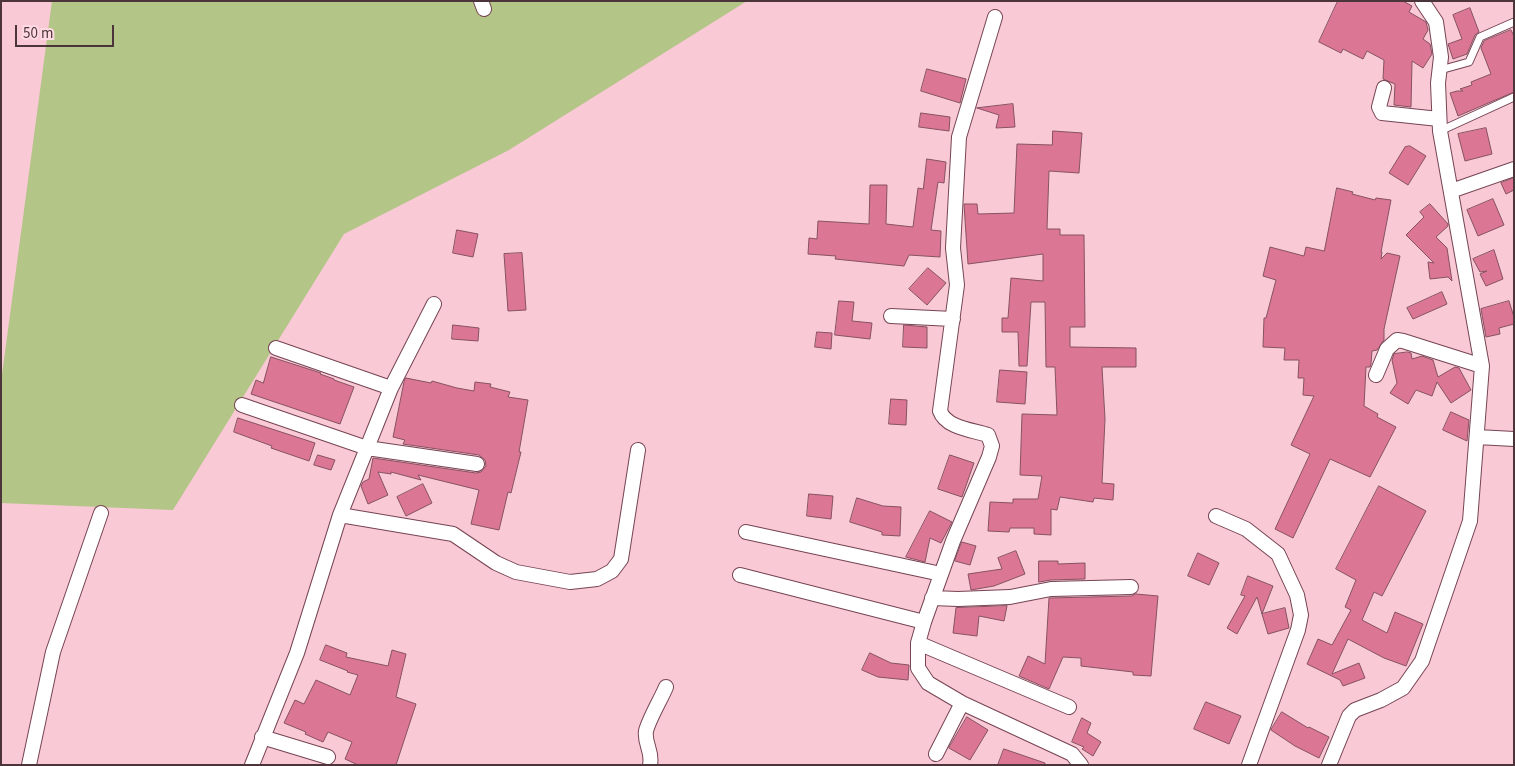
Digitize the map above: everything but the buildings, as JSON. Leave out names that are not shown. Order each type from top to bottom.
[{"type":"street","points":[[1330,765],[1349,716],[1355,710],[1381,700],[1403,688],[1422,661],[1470,521],[1482,366],[1440,125],[1438,83],[1441,56],[1436,22],[1422,1]]},
{"type":"street","points":[[995,17],[959,137],[953,248],[957,285],[940,411],[948,422],[988,435],[992,446],[932,598],[918,643],[918,668],[928,684],[1072,754],[1082,765]]},
{"type":"street","points":[[1384,88],[1379,107],[1382,114],[1440,125]]},
{"type":"street","points":[[1451,191],[1514,169]]},
{"type":"street","points":[[252,765],[297,653],[340,515],[390,388],[434,304]]},
{"type":"street","points":[[892,316],[953,319]]},
{"type":"street","points":[[1376,375],[1387,349],[1398,340],[1482,366]]},
{"type":"street","points":[[276,348],[390,388]]},
{"type":"street","points":[[242,405],[367,448],[478,464]]},
{"type":"street","points":[[1477,437],[1514,439]]},
{"type":"street","points":[[340,515],[453,534],[496,563],[516,572],[570,582],[597,580],[612,571],[621,559],[638,450]]},
{"type":"street","points":[[30,765],[53,652],[102,513]]},
{"type":"street","points":[[1216,516],[1246,529],[1278,554],[1297,595],[1301,615],[1298,630],[1248,765]]},
{"type":"street","points":[[746,532],[941,574]]},
{"type":"street","points":[[740,575],[924,622]]},
{"type":"street","points":[[932,598],[958,599],[1010,596],[1051,588],[1131,587]]},
{"type":"street","points":[[918,643],[1069,707]]},
{"type":"street","points":[[650,765],[652,756],[647,744],[646,730],[666,688]]},
{"type":"street","points":[[936,754],[962,702]]},
{"type":"street","points":[[262,737],[328,757]]},
{"type":"lane","points":[[1439,70],[1469,62],[1480,37],[1514,22]]},
{"type":"lane","points":[[1440,125],[1514,97]]},
{"type":"green space","points":[[52,1],[747,1],[509,150],[344,234],[173,510],[1,503],[1,382]]}]
